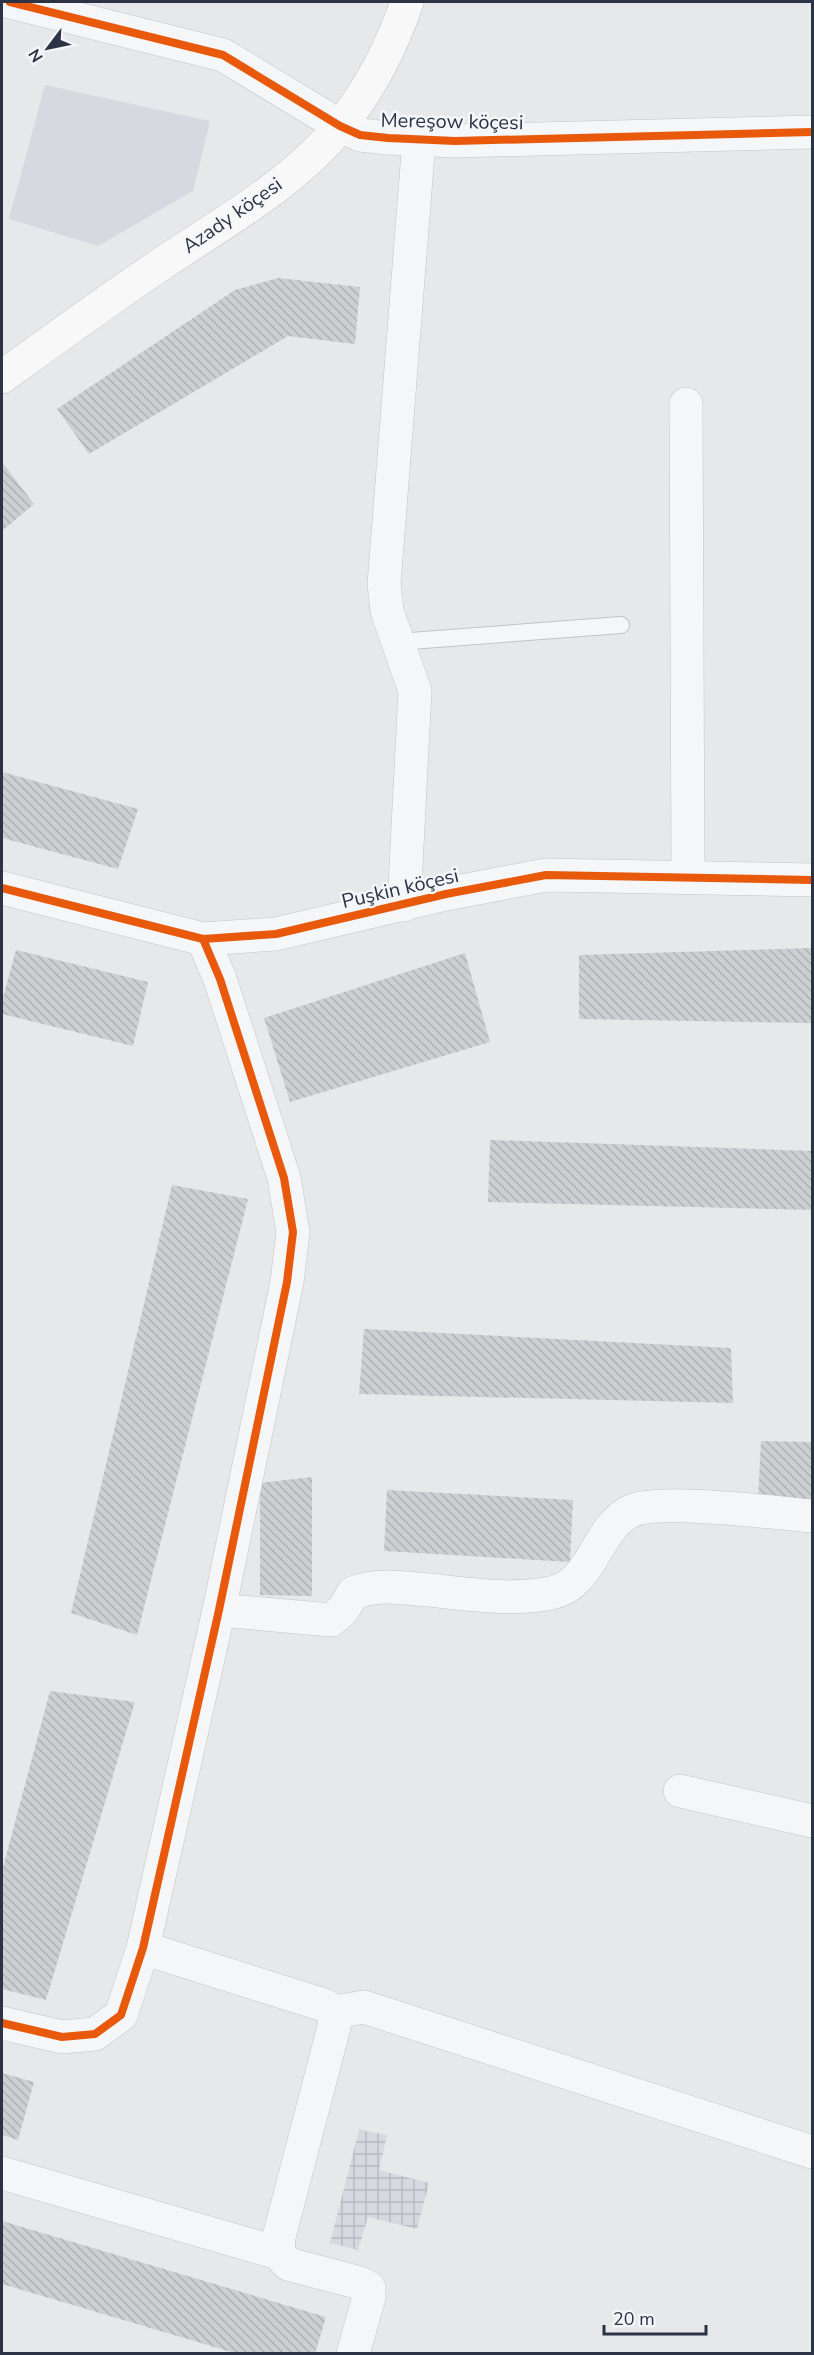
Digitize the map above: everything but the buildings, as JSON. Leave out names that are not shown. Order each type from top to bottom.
[{"type":"main road","name":"Azady köçesi","points":[[2,377],[265,193],[304,163],[340,126],[375,76],[407,2]]},
{"type":"street","name":"Mereşow köçesi","points":[[10,2],[223,55],[340,126],[360,135],[454,141],[813,132]]},
{"type":"street","points":[[404,905],[416,691],[387,611],[384,584],[419,140]]},
{"type":"street","points":[[686,404],[688,877]]},
{"type":"street","name":"Puşkin köçesi","points":[[2,888],[203,939],[276,934],[498,883],[546,875],[813,880]]},
{"type":"street","points":[[2,2023],[62,2037],[95,2034],[121,2015],[143,1948],[219,1611],[287,1282],[292,1232],[284,1178],[220,979],[203,939]]},
{"type":"street","points":[[219,1611],[331,1620],[343,1610],[353,1593],[380,1585],[504,1598],[554,1593],[579,1579],[592,1555],[615,1524],[631,1511],[648,1506],[696,1507],[813,1516]]},
{"type":"street","points":[[680,1791],[813,1821]]},
{"type":"street","points":[[143,1948],[324,2004],[335,2013]]},
{"type":"street","points":[[335,2013],[364,2007],[812,2152]]},
{"type":"street","points":[[278,2253],[279,2237],[334,2026],[335,2013]]},
{"type":"street","points":[[2,2173],[278,2253],[288,2264],[360,2283],[369,2288],[369,2297],[353,2354]]},
{"type":"lane","points":[[397,642],[621,625]]},
{"type":"shaded area","points":[[45,85],[210,121],[193,191],[98,246],[9,219]]},
{"type":"shaded area","points":[[359,2130],[387,2135],[379,2170],[429,2183],[417,2229],[368,2217],[358,2250],[330,2243]]},
{"type":"cycle path","points":[[10,2],[223,55],[340,126],[360,135],[455,141],[812,132]]},
{"type":"cycle path","points":[[2,888],[203,939],[276,934],[446,894],[546,875],[812,880]]},
{"type":"cycle path","points":[[2,2023],[62,2037],[95,2034],[121,2015],[143,1948],[219,1610],[287,1282],[293,1232],[284,1178],[220,979],[203,939]]}]
